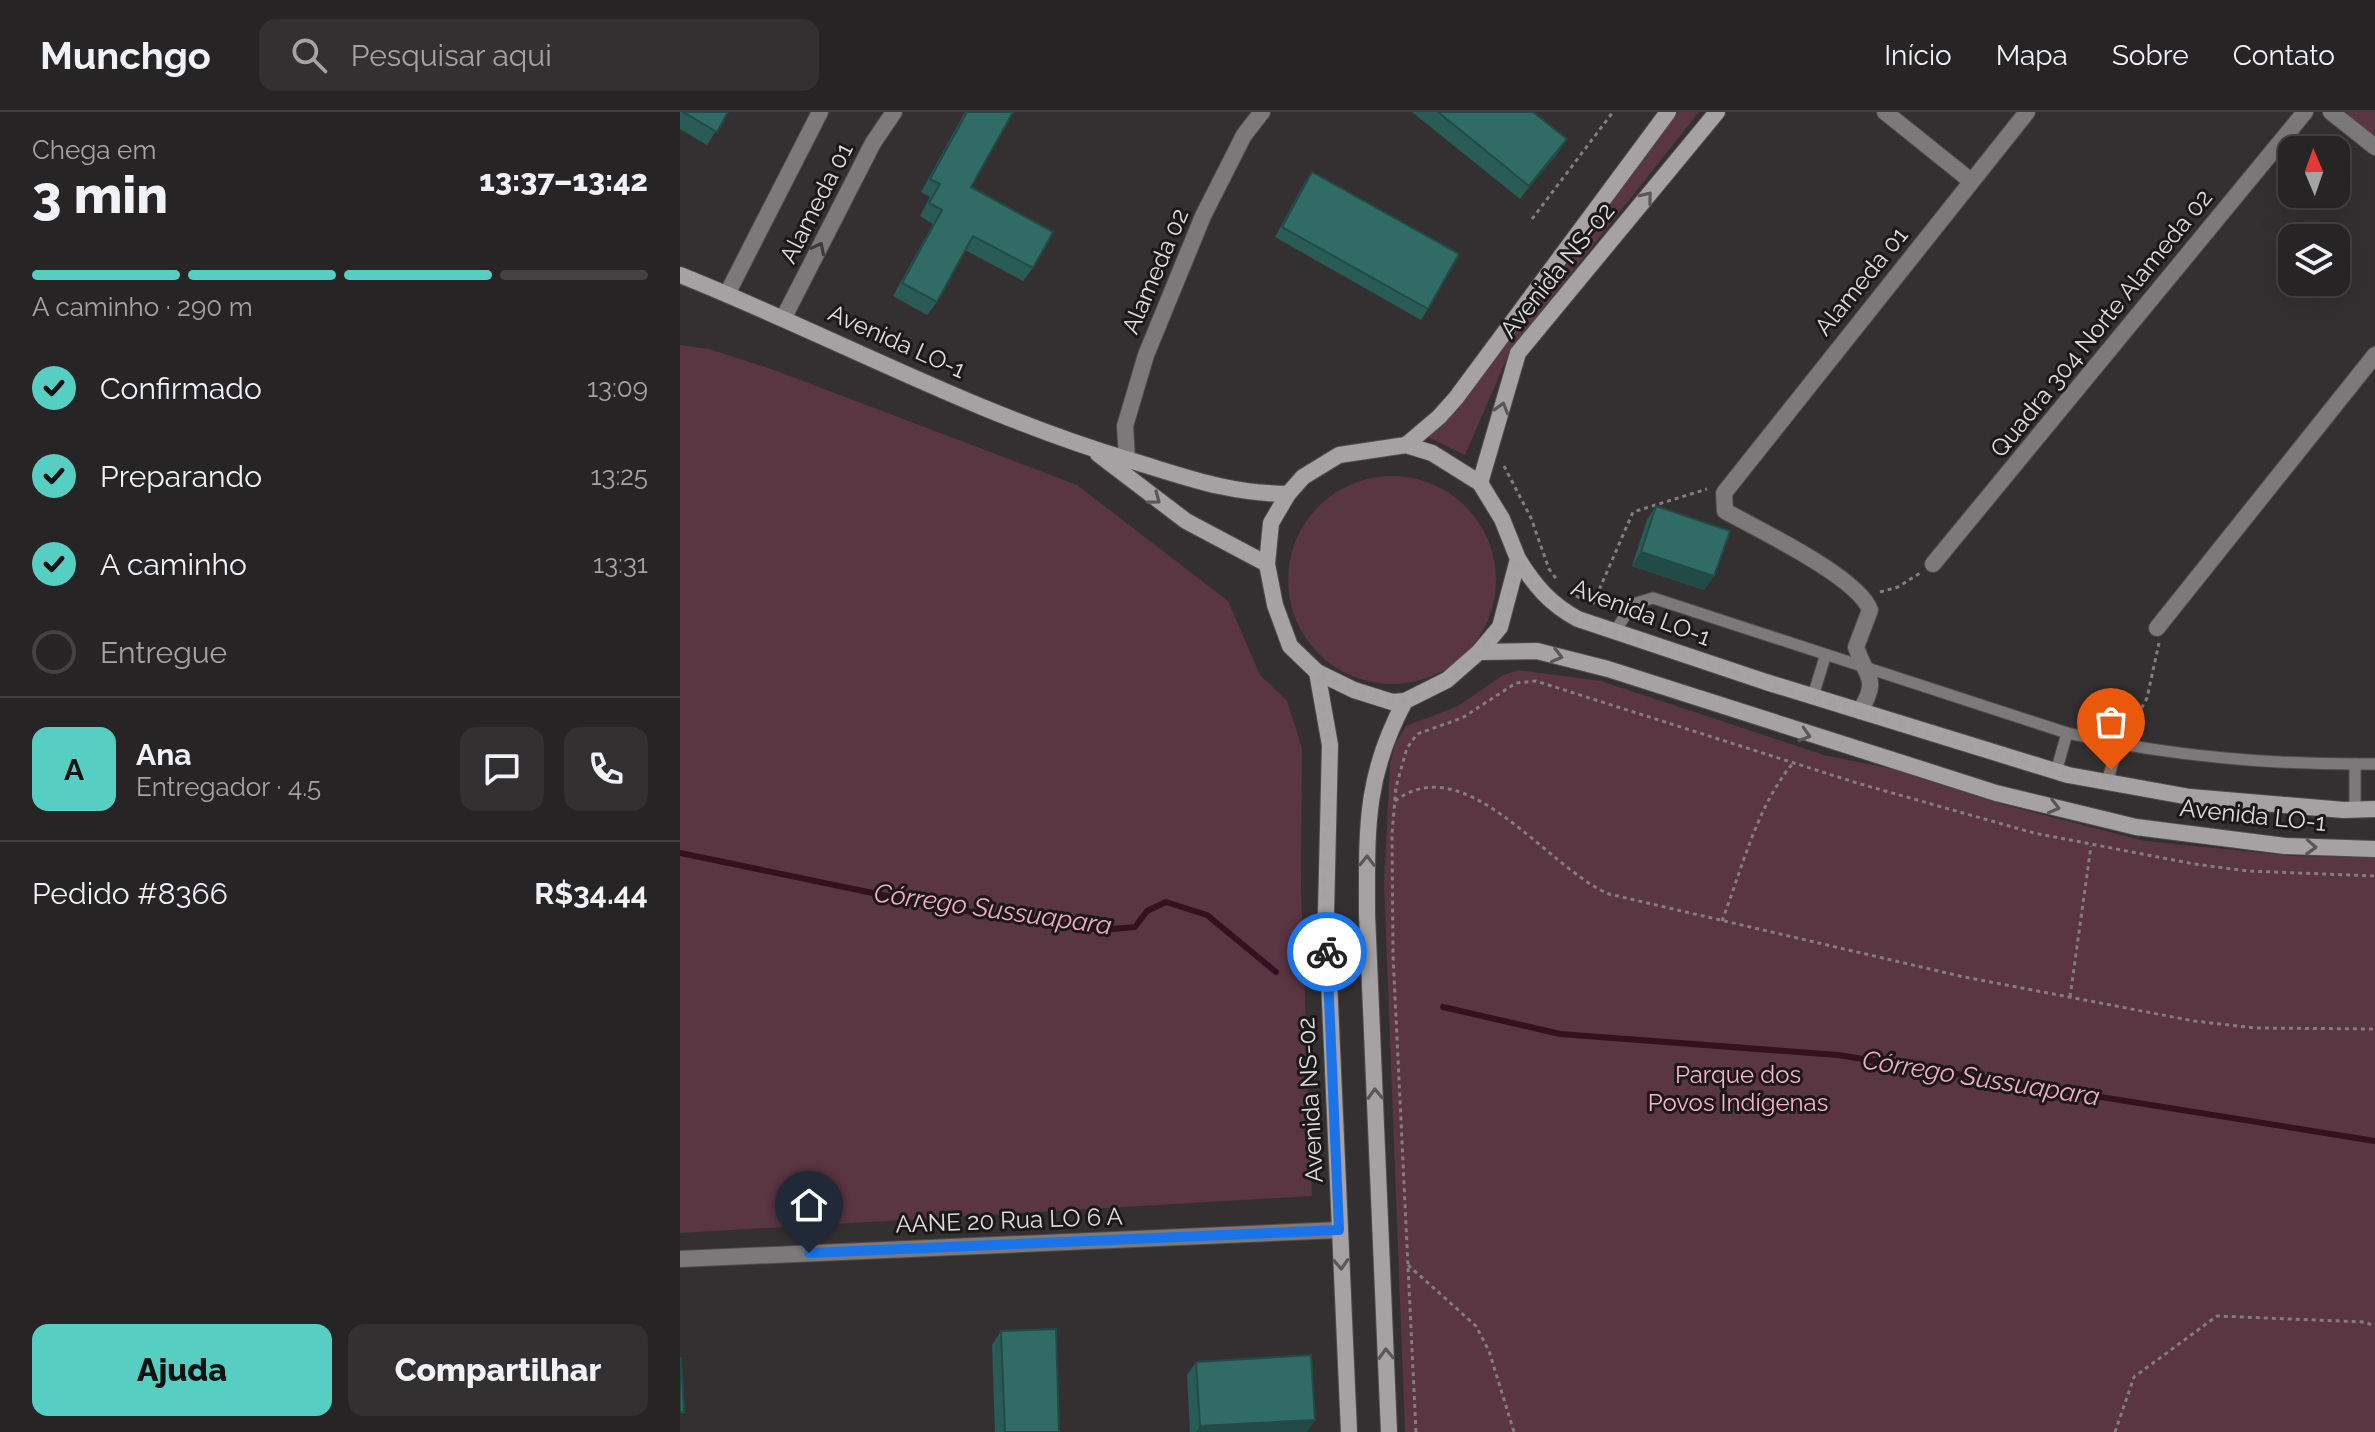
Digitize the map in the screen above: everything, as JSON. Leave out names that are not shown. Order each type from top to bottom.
[{"type":"street","name":"Alameda 01","points":[[727,294],[820,112]]},
{"type":"street","name":"Alameda 01","points":[[784,317],[873,143],[894,112]]},
{"type":"street","name":"Alameda 02","points":[[1127,459],[1125,426],[1146,355],[1203,216],[1244,135],[1262,112]]},
{"type":"street","name":"Avenida NS-02","points":[[1406,445],[1456,398],[1668,112]]},
{"type":"street","name":"Avenida NS-02","points":[[1480,483],[1518,353],[1717,112]]},
{"type":"street","points":[[1885,112],[1971,181]]},
{"type":"street","name":"Alameda 01","points":[[1733,480],[2027,112]]},
{"type":"street","name":"Quadra 304 Norte Alameda 02","points":[[1933,564],[2305,112]]},
{"type":"street","points":[[2331,112],[2375,147]]},
{"type":"street","name":"Avenida LO-1","points":[[680,275],[1093,451],[1222,489],[1288,494]]},
{"type":"street","points":[[2157,628],[2375,355]]},
{"type":"street","points":[[1406,445],[1432,453],[1480,483],[1502,519],[1518,559],[1500,627],[1479,652],[1447,680],[1405,701],[1392,702],[1354,690],[1317,672],[1290,646],[1275,605],[1267,564],[1271,523],[1288,494],[1303,477],[1339,455],[1406,445]]},
{"type":"street","name":"Avenida LO-1","points":[[1093,451],[1186,521],[1267,564]]},
{"type":"street","points":[[1733,480],[1724,493],[1725,511],[1846,581],[1865,596],[1870,610],[1856,647],[1869,671],[1871,690],[1860,711]]},
{"type":"street","name":"Avenida LO-1","points":[[1518,559],[1537,589],[1557,607],[1615,631],[2056,772],[2190,797],[2375,809]]},
{"type":"street","name":"Avenida LO-1","points":[[1479,652],[1537,651],[1608,669],[1982,789],[2136,827],[2285,846],[2375,849]]},
{"type":"street","name":"Avenida NS-02","points":[[1317,672],[1330,753],[1325,857],[1327,939],[1349,1432]]},
{"type":"street","points":[[1389,1432],[1368,939],[1370,799],[1383,743],[1405,701]]},
{"type":"street","name":"AANE 20 Rua LO 6 A","points":[[680,1259],[1339,1230]]},
{"type":"lane","points":[[1615,631],[1633,604],[1653,598],[1869,671],[2067,733],[2118,745],[2219,756],[2375,764]]},
{"type":"lane","points":[[1813,696],[1825,657]]},
{"type":"lane","points":[[2056,772],[2067,733]]},
{"type":"lane","points":[[2107,782],[2118,745]]},
{"type":"lane","points":[[2355,764],[2355,810]]},
{"type":"path","points":[[1532,219],[1613,112]]},
{"type":"path","points":[[1502,458],[1531,518],[1549,569],[1565,590],[1593,604],[1633,512],[1733,480]]},
{"type":"path","points":[[1865,596],[1898,587],[1933,564]]},
{"type":"path","points":[[2118,745],[2138,719],[2147,698],[2157,666],[2157,628]]},
{"type":"path","points":[[1416,1432],[1393,942],[1395,801],[1398,776],[1414,738],[1462,718],[1509,687],[1530,680],[1983,819],[2091,846],[2248,871],[2375,876]]},
{"type":"path","points":[[1722,921],[1768,802],[1780,778],[1794,762]]},
{"type":"path","points":[[1395,801],[1424,785],[1449,788],[1511,821],[1602,891],[1722,921],[1964,977],[2225,1026],[2375,1029]]},
{"type":"path","points":[[2070,997],[2091,846]]},
{"type":"path","points":[[1408,1265],[1476,1326],[1489,1351],[1514,1432]]},
{"type":"path","points":[[2115,1432],[2134,1377],[2217,1316],[2364,1322],[2375,1326]]},
{"type":"green space","points":[[1678,112],[1699,112],[1511,349],[1465,455],[1428,437],[1502,346]]},
{"type":"green space","points":[[2337,112],[2375,112],[2375,142]]},
{"type":"green space","points":[[680,345],[709,349],[774,370],[1077,485],[1228,601],[1260,675],[1287,701],[1302,748],[1301,886],[1312,1196],[680,1233]]},
{"type":"green space","points":[[1392,476],[1432,483],[1466,506],[1489,540],[1496,580],[1489,620],[1466,654],[1432,677],[1392,684],[1352,677],[1318,654],[1295,620],[1288,580],[1295,540],[1318,506],[1352,483]]},
{"type":"green space","name":"Parque dos Povos Indígenas","points":[[1519,670],[1601,681],[1824,755],[1892,769],[1997,803],[2145,841],[2292,856],[2375,857],[2375,1432],[1405,1432],[1384,882],[1390,764],[1395,744],[1406,726],[1458,706],[1503,675]]},
{"type":"building","points":[[683,112],[728,112],[717,132]]},
{"type":"building","points":[[967,112],[1013,112],[971,187],[1053,232],[1033,268],[973,236],[937,302],[902,283],[942,210],[929,203],[940,184],[930,179]]},
{"type":"building","points":[[1438,112],[1533,112],[1567,139],[1529,186]]},
{"type":"building","points":[[1312,172],[1459,254],[1428,309],[1282,227]]},
{"type":"building","points":[[1656,506],[1730,531],[1714,576],[1641,552]]},
{"type":"building","points":[[1056,1329],[1059,1432],[1005,1432],[1001,1331]]},
{"type":"building","points":[[1311,1355],[1315,1420],[1200,1426],[1196,1362]]},
{"type":"building","points":[[681,1358],[684,1412],[680,1412]]},
{"type":"waterway","name":"Córrego Sussuapara","points":[[680,853],[945,908],[1101,930],[1135,927],[1147,911],[1166,902],[1207,915],[1276,972]]},
{"type":"waterway","name":"Córrego Sussuapara","points":[[1443,1007],[1560,1034],[1838,1055],[2375,1141]]},
{"type":"way so far","points":[[1327,952],[1325,857],[1330,753],[1317,672],[1354,690],[1392,702],[1405,701],[1447,680],[1479,652],[1500,627],[1518,559],[1537,589],[1557,607],[1578,619],[1766,682],[2068,775],[2107,782],[2111,770]]},
{"type":"route","points":[[809,1253],[1339,1230],[1327,952]]}]
